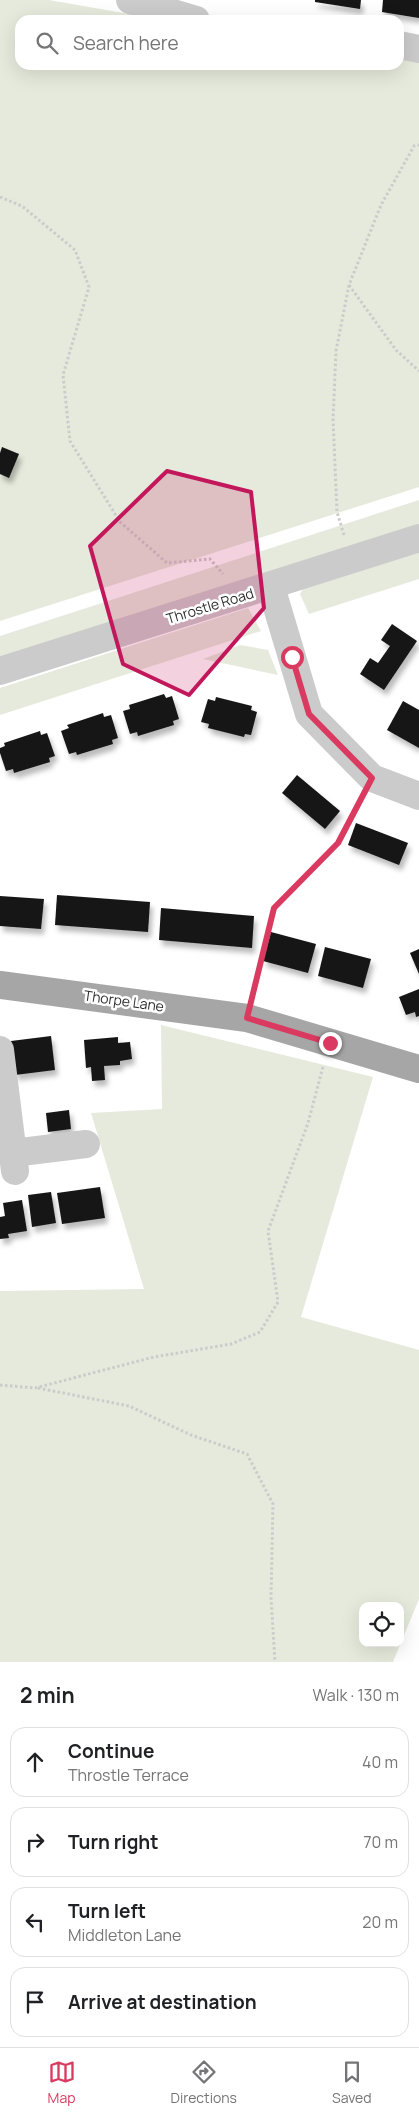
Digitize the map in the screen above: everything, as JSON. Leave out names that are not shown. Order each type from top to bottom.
[{"type":"main road","name":"Thorpe Lane","points":[[0,985],[247,1018],[419,1068]]},
{"type":"street","points":[[130,0],[180,15]]},
{"type":"street","points":[[404,46],[419,49]]},
{"type":"street","name":"Throstle Road","points":[[0,672],[271,587],[419,538]]},
{"type":"street","points":[[271,587],[309,714],[372,778],[419,796]]},
{"type":"street","points":[[0,1050],[14,1162],[86,1144]]},
{"type":"path","points":[[352,560],[337,512],[333,418],[336,351],[349,285],[381,205],[414,146],[419,145]]},
{"type":"path","points":[[0,197],[22,206],[75,250],[89,287],[63,376],[70,441],[120,522],[167,562],[210,559],[245,595]]},
{"type":"path","points":[[349,285],[396,350],[419,372]]},
{"type":"path","points":[[247,1018],[274,908],[338,843],[372,778]]},
{"type":"path","points":[[35,1388],[154,1358],[231,1344],[260,1332],[278,1302],[268,1231],[308,1123],[330,1043]]},
{"type":"path","points":[[0,1386],[35,1388],[129,1406],[191,1435],[247,1454],[273,1504],[271,1598],[274,1662]]},
{"type":"highlighted area","points":[[167,471],[251,492],[264,608],[189,695],[123,664],[90,546]]},
{"type":"shaded area","points":[[0,0],[49,0],[135,15],[15,15],[15,70],[404,70],[404,60],[419,63],[419,487],[0,621]]},
{"type":"shaded area","points":[[419,500],[419,527],[0,663],[0,636]]},
{"type":"shaded area","points":[[419,552],[419,579],[309,614],[300,594],[303,589]]},
{"type":"shaded area","points":[[248,608],[261,631],[0,715],[0,688]]},
{"type":"shaded area","points":[[240,645],[268,650],[278,675],[203,659]]},
{"type":"shaded area","points":[[161,1025],[373,1077],[301,1317],[419,1350],[419,1599],[404,1635],[404,1602],[359,1602],[359,1647],[399,1647],[393,1662],[0,1662],[0,1291],[144,1289],[91,1113],[162,1109]]},
{"type":"building","points":[[315,0],[361,0],[360,9],[315,2]]},
{"type":"building","points":[[383,0],[419,0],[419,18],[382,12]]},
{"type":"building","points":[[2,447],[19,454],[9,478],[0,474],[0,453]]},
{"type":"building","points":[[392,624],[417,641],[384,690],[360,674],[370,658],[378,663],[390,646],[381,640]]},
{"type":"building","points":[[164,694],[166,698],[172,696],[179,719],[173,721],[174,725],[138,736],[137,732],[130,734],[123,711],[130,709],[129,705]]},
{"type":"building","points":[[216,697],[252,706],[251,710],[257,712],[251,735],[245,734],[244,737],[208,728],[209,724],[201,722],[208,699],[215,701]]},
{"type":"building","points":[[403,701],[419,710],[419,748],[387,730]]},
{"type":"building","points":[[103,713],[104,717],[111,715],[118,738],[112,740],[113,744],[77,755],[76,752],[69,754],[61,731],[69,728],[67,725]]},
{"type":"building","points":[[40,731],[41,735],[47,733],[55,756],[49,758],[50,762],[14,773],[13,769],[6,771],[0,753],[0,748],[5,746],[4,743]]},
{"type":"building","points":[[297,775],[340,811],[325,829],[282,793]]},
{"type":"building","points":[[356,823],[408,843],[399,865],[348,845]]},
{"type":"building","points":[[57,895],[150,902],[148,932],[55,925]]},
{"type":"building","points":[[0,896],[44,899],[41,929],[0,926]]},
{"type":"building","points":[[161,908],[254,916],[252,948],[159,940]]},
{"type":"building","points":[[271,932],[316,944],[308,973],[263,961]]},
{"type":"building","points":[[325,947],[371,959],[363,988],[318,976]]},
{"type":"building","points":[[419,949],[419,974],[410,953]]},
{"type":"building","points":[[419,989],[419,1016],[416,1017],[415,1012],[406,1015],[399,997]]},
{"type":"building","points":[[51,1036],[55,1070],[15,1075],[11,1041]]},
{"type":"building","points":[[118,1037],[118,1043],[130,1042],[132,1059],[120,1061],[120,1065],[104,1066],[105,1080],[92,1081],[91,1067],[86,1068],[84,1040]]},
{"type":"building","points":[[69,1110],[71,1129],[48,1132],[46,1113]]},
{"type":"building","points":[[100,1187],[105,1218],[62,1224],[57,1193]]},
{"type":"building","points":[[51,1192],[56,1223],[32,1227],[28,1195]]},
{"type":"building","points":[[22,1200],[27,1231],[8,1234],[9,1238],[0,1239],[0,1217],[5,1216],[3,1203]]},
{"type":"route","points":[[292,657],[309,714],[372,778],[338,843],[274,908],[247,1018],[330,1043]]}]
